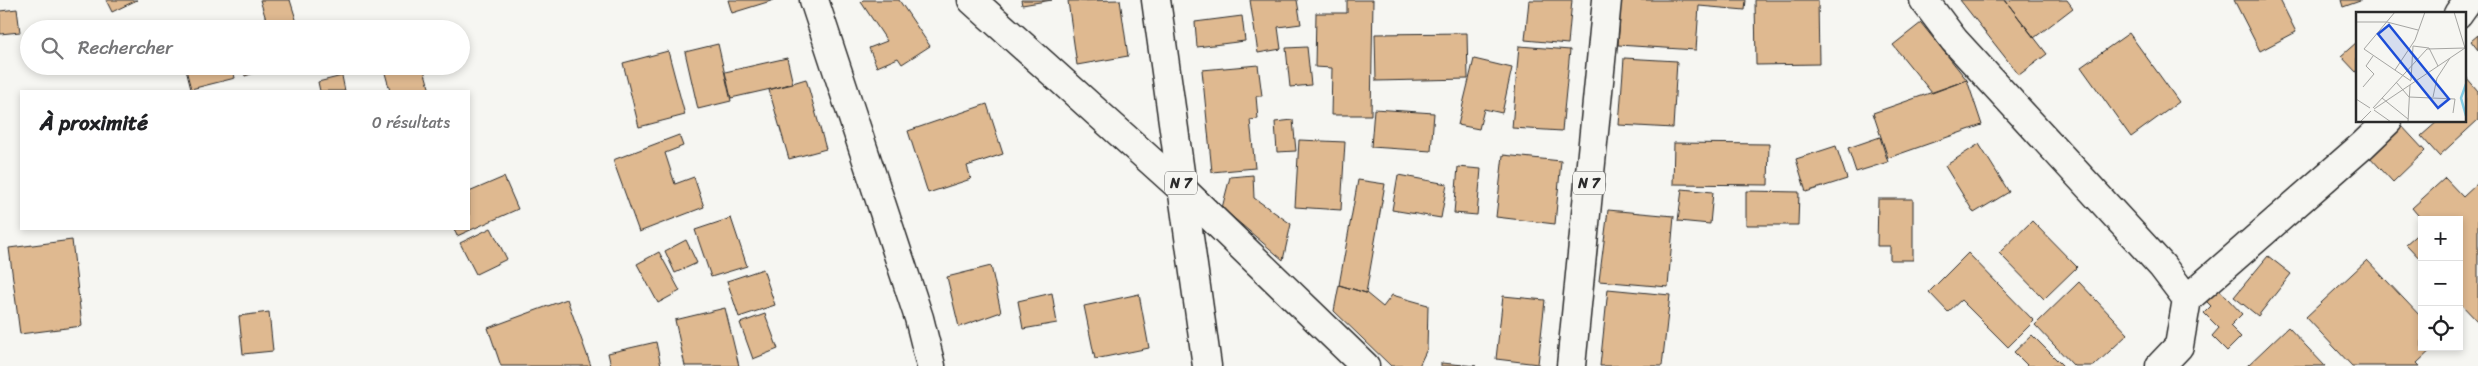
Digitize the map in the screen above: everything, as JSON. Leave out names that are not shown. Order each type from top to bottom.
[{"type":"street","points":[[814,0],[919,318],[932,366]]},
{"type":"street","points":[[972,0],[1182,189],[1365,366]]},
{"type":"street","name":"N 7","points":[[1156,0],[1208,366]]},
{"type":"street","name":"N 7","points":[[1571,366],[1607,0]]},
{"type":"street","points":[[1924,0],[1954,40],[2162,266],[2187,299]]},
{"type":"street","points":[[2459,12],[2468,0]]},
{"type":"street","points":[[2160,366],[2179,346],[2187,299],[2363,146],[2387,122]]},
{"type":"building","points":[[106,0],[137,0],[112,12]]},
{"type":"building","points":[[260,0],[290,0],[296,20],[266,20]]},
{"type":"building","points":[[728,0],[774,0],[732,13]]},
{"type":"building","points":[[863,0],[899,0],[930,46],[902,64],[898,58],[877,67],[869,48],[887,41],[861,2]]},
{"type":"building","points":[[1021,0],[1052,0],[1022,5]]},
{"type":"building","points":[[1120,0],[1128,56],[1077,65],[1068,1]]},
{"type":"building","points":[[1250,0],[1297,0],[1301,24],[1278,27],[1281,49],[1258,53]]},
{"type":"building","points":[[1347,0],[1373,0],[1371,115],[1331,115],[1332,68],[1315,67],[1316,13],[1347,13]]},
{"type":"building","points":[[1529,0],[1572,0],[1568,44],[1525,40]]},
{"type":"building","points":[[1621,0],[1746,0],[1745,10],[1699,6],[1696,50],[1618,45]]},
{"type":"building","points":[[1755,0],[1818,0],[1819,64],[1756,65]]},
{"type":"building","points":[[1960,0],[2005,0],[2047,54],[2019,75]]},
{"type":"building","points":[[2005,0],[2067,0],[2073,8],[2034,38]]},
{"type":"building","points":[[2234,0],[2280,0],[2296,32],[2260,51]]},
{"type":"building","points":[[2341,0],[2360,0],[2360,1],[2343,7]]},
{"type":"building","points":[[17,9],[20,32],[0,34],[0,11]]},
{"type":"building","points":[[1242,16],[1245,41],[1197,47],[1195,22]]},
{"type":"building","points":[[1921,23],[1967,80],[1932,93],[1893,45]]},
{"type":"building","points":[[1467,33],[1468,79],[1376,81],[1375,34]]},
{"type":"building","points":[[2129,33],[2179,102],[2131,137],[2081,67]]},
{"type":"building","points":[[2478,35],[2478,50],[2471,41]]},
{"type":"building","points":[[2356,43],[2356,72],[2341,56]]},
{"type":"building","points":[[718,44],[731,101],[698,109],[685,52]]},
{"type":"building","points":[[1519,46],[1570,50],[1562,131],[1512,128]]},
{"type":"building","points":[[1307,47],[1311,85],[1290,87],[1286,48]]},
{"type":"building","points":[[668,51],[685,115],[639,127],[623,63]]},
{"type":"building","points":[[787,58],[793,84],[731,98],[725,72]]},
{"type":"building","points":[[1624,58],[1677,61],[1673,128],[1619,125]]},
{"type":"building","points":[[1474,59],[1512,68],[1502,113],[1484,109],[1479,129],[1458,125]]},
{"type":"building","points":[[1258,65],[1262,96],[1256,96],[1258,119],[1250,120],[1255,168],[1212,172],[1202,70]]},
{"type":"building","points":[[187,75],[234,75],[235,78],[191,89]]},
{"type":"building","points":[[386,75],[426,75],[430,90],[390,90]]},
{"type":"building","points":[[342,76],[345,90],[320,90],[318,82]]},
{"type":"building","points":[[2466,77],[2478,91],[2478,120],[2439,156],[2421,136],[2437,122],[2466,122]]},
{"type":"building","points":[[806,79],[826,149],[789,159],[769,90]]},
{"type":"building","points":[[1967,80],[1982,125],[1888,158],[1873,113]]},
{"type":"building","points":[[987,104],[1003,154],[967,166],[971,179],[928,193],[908,131]]},
{"type":"building","points":[[1374,109],[1434,113],[1431,151],[1371,147]]},
{"type":"building","points":[[1293,120],[1296,151],[1277,152],[1275,122]]},
{"type":"building","points":[[2400,124],[2425,151],[2393,182],[2368,155]]},
{"type":"building","points":[[679,135],[683,146],[665,153],[675,184],[694,177],[704,207],[639,232],[613,160]]},
{"type":"building","points":[[1880,137],[1888,162],[1856,172],[1848,148]]},
{"type":"building","points":[[1299,140],[1345,142],[1341,210],[1295,207]]},
{"type":"building","points":[[1674,143],[1769,144],[1768,185],[1673,184]]},
{"type":"building","points":[[1979,144],[2009,192],[1974,213],[1945,166]]},
{"type":"building","points":[[1836,146],[1847,179],[1806,192],[1796,159]]},
{"type":"building","points":[[1503,155],[1561,161],[1555,224],[1496,217]]},
{"type":"building","points":[[1458,167],[1481,169],[1477,215],[1454,213]]},
{"type":"building","points":[[1253,175],[1254,198],[1291,224],[1283,260],[1222,208],[1230,177]]},
{"type":"building","points":[[1398,175],[1447,184],[1441,218],[1392,210]]},
{"type":"building","points":[[504,177],[518,209],[457,236],[454,230],[470,230],[470,192]]},
{"type":"building","points":[[2445,178],[2463,197],[2478,183],[2478,322],[2463,306],[2463,216],[2419,216],[2412,208]]},
{"type":"building","points":[[1358,180],[1385,184],[1366,293],[1339,285]]},
{"type":"building","points":[[1682,189],[1713,192],[1710,224],[1678,221]]},
{"type":"building","points":[[1746,191],[1799,192],[1798,225],[1746,225]]},
{"type":"building","points":[[1878,199],[1913,199],[1913,260],[1890,260],[1890,246],[1877,246]]},
{"type":"building","points":[[1608,210],[1674,216],[1668,287],[1599,281]]},
{"type":"building","points":[[731,218],[747,266],[711,277],[695,230]]},
{"type":"building","points":[[2032,221],[2077,267],[2044,299],[1999,253]]},
{"type":"building","points":[[491,228],[507,259],[476,274],[460,243]]},
{"type":"building","points":[[2418,234],[2418,257],[2406,244]]},
{"type":"building","points":[[72,240],[82,326],[20,334],[9,248]]},
{"type":"building","points":[[686,240],[697,263],[675,273],[665,251]]},
{"type":"building","points":[[659,252],[680,291],[658,303],[637,264]]},
{"type":"building","points":[[1968,253],[2034,321],[2008,347],[1961,300],[1948,312],[1929,292]]},
{"type":"building","points":[[2268,256],[2291,274],[2258,316],[2234,297]]},
{"type":"building","points":[[2367,260],[2418,314],[2418,351],[2430,351],[2417,363],[2420,366],[2352,366],[2306,317]]},
{"type":"building","points":[[991,266],[1001,312],[959,327],[947,277]]},
{"type":"building","points":[[763,269],[775,305],[739,317],[727,281]]},
{"type":"building","points":[[2079,282],[2128,334],[2094,366],[2074,366],[2035,325]]},
{"type":"building","points":[[2214,284],[2242,314],[2230,326],[2241,337],[2227,351],[2212,336],[2219,328],[2204,313],[2211,306],[2202,297]]},
{"type":"building","points":[[1339,285],[1366,293],[1383,307],[1392,295],[1428,305],[1427,349],[1419,366],[1391,366],[1334,311]]},
{"type":"building","points":[[1608,289],[1670,295],[1662,366],[1600,366]]},
{"type":"building","points":[[1052,293],[1057,323],[1023,329],[1018,301]]},
{"type":"building","points":[[1139,294],[1149,348],[1095,359],[1084,306]]},
{"type":"building","points":[[1503,296],[1545,300],[1538,364],[1496,359]]},
{"type":"building","points":[[567,299],[591,366],[501,366],[488,328]]},
{"type":"building","points":[[725,308],[739,366],[685,366],[675,320]]},
{"type":"building","points":[[269,312],[273,351],[243,354],[239,316]]},
{"type":"building","points":[[765,314],[778,349],[753,359],[740,323]]},
{"type":"building","points":[[2288,327],[2325,366],[2247,366]]},
{"type":"building","points":[[2032,335],[2063,366],[2028,366],[2014,352]]},
{"type":"building","points":[[656,342],[661,366],[611,366],[608,353]]},
{"type":"building","points":[[1441,363],[1476,366],[1441,366]]}]
